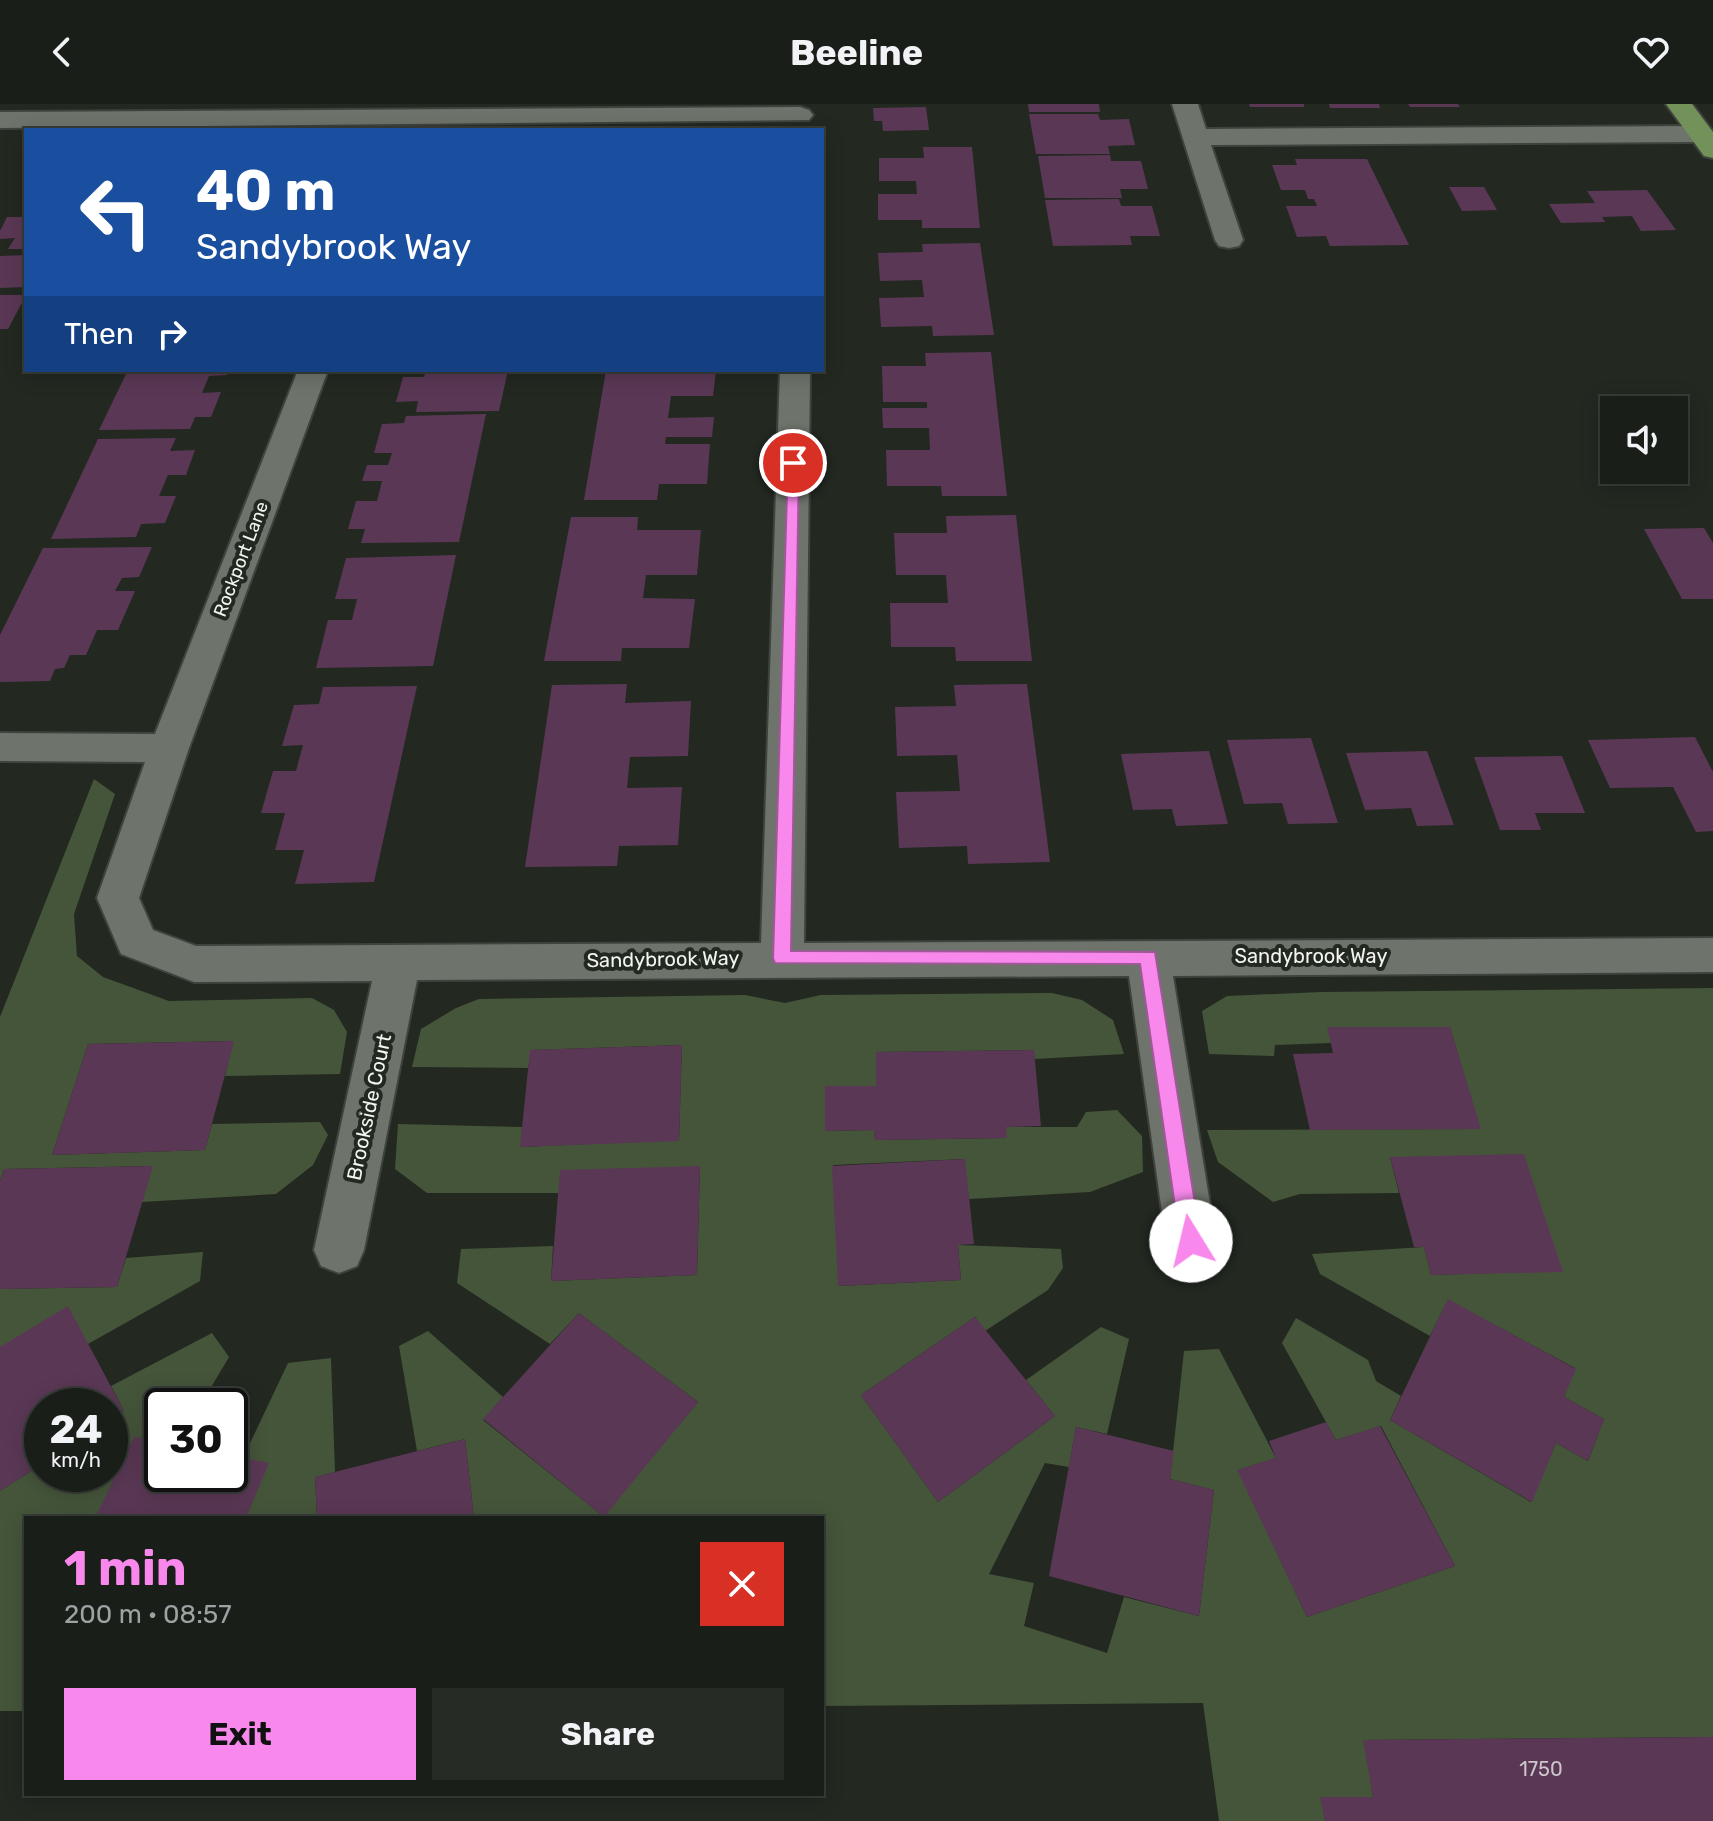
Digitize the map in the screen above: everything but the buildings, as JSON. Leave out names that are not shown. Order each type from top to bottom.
[{"type":"main road","points":[[1679,104],[1707,142]]},
{"type":"street","points":[[1185,104],[1229,240]]},
{"type":"street","points":[[2,122],[138,111],[407,124],[800,116]]},
{"type":"street","points":[[1195,137],[1707,142]]},
{"type":"street","name":"Rockport Lane","points":[[169,748],[312,372]]},
{"type":"street","points":[[782,958],[795,372]]},
{"type":"street","points":[[0,747],[169,748]]},
{"type":"street","name":"Sandybrook Way","points":[[169,748],[118,898],[136,942],[194,964],[782,958],[1713,955]]},
{"type":"street","points":[[1148,957],[1191,1241]]},
{"type":"street","name":"Brookside Court","points":[[339,1250],[398,963]]},
{"type":"green space","points":[[94,779],[115,794],[74,914],[77,956],[103,977],[169,1001],[312,998],[334,1010],[347,1032],[340,1074],[225,1076],[233,1041],[88,1044],[52,1155],[205,1150],[212,1124],[320,1122],[328,1135],[313,1165],[276,1194],[142,1202],[152,1166],[4,1169],[0,1181],[0,1017]]},
{"type":"green space","points":[[1713,988],[1713,1737],[1364,1740],[1373,1797],[1321,1797],[1325,1821],[1219,1821],[1203,1703],[824,1706],[824,1516],[603,1516],[698,1402],[579,1313],[550,1344],[457,1283],[461,1249],[553,1246],[551,1281],[697,1275],[700,1166],[558,1193],[427,1193],[395,1169],[398,1124],[522,1127],[521,1147],[679,1140],[682,1045],[531,1050],[528,1068],[412,1067],[421,1029],[456,1008],[479,999],[745,995],[785,1003],[821,995],[1052,993],[1082,1000],[1113,1020],[1124,1054],[1035,1059],[1033,1050],[876,1052],[876,1086],[825,1086],[825,1131],[874,1130],[875,1140],[1006,1138],[1006,1127],[1077,1127],[1086,1112],[1117,1110],[1142,1136],[1143,1172],[1090,1192],[969,1199],[964,1159],[833,1165],[839,1286],[961,1280],[958,1245],[1061,1249],[1063,1268],[1048,1290],[985,1331],[975,1317],[861,1395],[938,1502],[1055,1416],[1026,1380],[1101,1327],[1129,1339],[1107,1434],[1076,1427],[1069,1467],[1045,1463],[989,1574],[1034,1583],[1024,1626],[1107,1653],[1124,1597],[1199,1616],[1214,1490],[1170,1479],[1184,1351],[1219,1349],[1276,1458],[1238,1470],[1307,1617],[1455,1566],[1381,1426],[1336,1440],[1282,1343],[1296,1318],[1368,1360],[1376,1381],[1401,1396],[1390,1420],[1531,1502],[1556,1443],[1588,1461],[1604,1419],[1564,1397],[1575,1368],[1448,1300],[1430,1336],[1320,1274],[1312,1254],[1424,1247],[1431,1275],[1563,1271],[1390,1157],[1399,1193],[1300,1194],[1273,1202],[1218,1162],[1207,1130],[1480,1129],[1450,1027],[1328,1027],[1331,1043],[1275,1045],[1274,1056],[1209,1054],[1202,1011],[1227,996],[1321,992]]},
{"type":"green space","points":[[203,1252],[200,1281],[88,1344],[0,1347],[0,1289],[117,1287],[126,1258]]},
{"type":"green space","points":[[428,1331],[503,1397],[483,1420],[603,1516],[474,1516],[465,1439],[417,1451],[399,1346]]},
{"type":"green space","points":[[212,1333],[229,1357],[211,1388],[144,1388],[144,1462],[128,1481],[128,1388],[112,1388]]},
{"type":"green space","points":[[331,1358],[335,1472],[315,1477],[317,1516],[246,1516],[248,1447],[288,1363]]},
{"type":"green space","points":[[24,1476],[24,1492],[118,1492],[97,1516],[24,1516],[24,1711],[0,1711],[0,1491]]},
{"type":"route","points":[[793,463],[782,958],[1148,957],[1191,1241]]}]
